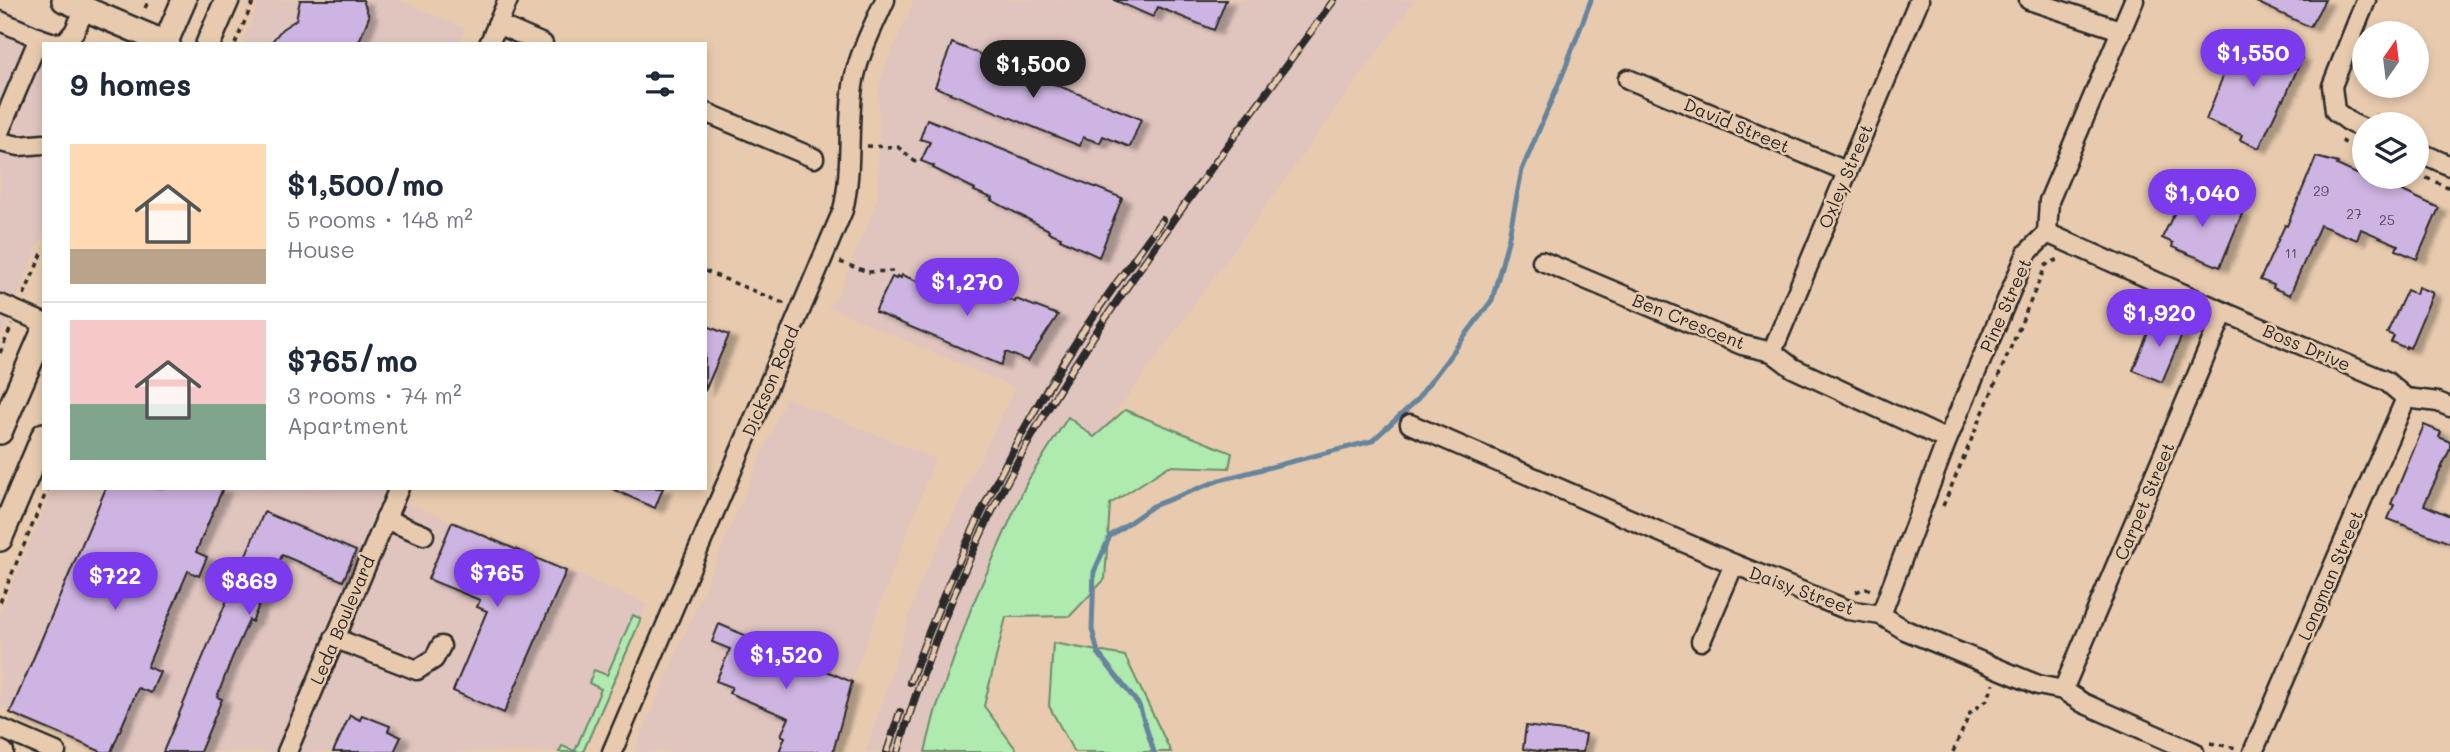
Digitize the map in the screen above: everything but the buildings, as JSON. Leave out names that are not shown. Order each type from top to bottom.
[{"type":"main road","points":[[64,0],[161,42]]},
{"type":"main road","points":[[167,42],[184,0]]},
{"type":"main road","points":[[209,42],[227,0]]},
{"type":"main road","points":[[0,432],[42,335]]},
{"type":"main road","points":[[0,539],[42,440]]},
{"type":"street","points":[[490,42],[508,0]]},
{"type":"street","name":"Dickson Road","points":[[612,752],[843,210],[848,189],[853,85],[858,65],[885,0]]},
{"type":"street","name":"Oxley Street","points":[[1772,352],[1919,0]]},
{"type":"street","points":[[2029,0],[2120,30]]},
{"type":"street","points":[[2048,233],[2049,201],[2134,0]]},
{"type":"street","points":[[2352,123],[2335,111],[2332,86],[2366,0]]},
{"type":"street","points":[[65,42],[74,32],[85,9]]},
{"type":"street","points":[[0,21],[51,42]]},
{"type":"street","points":[[497,24],[538,42]]},
{"type":"street","points":[[0,130],[39,38]]},
{"type":"street","name":"David Street","points":[[1628,79],[1846,171]]},
{"type":"street","points":[[707,113],[814,158]]},
{"type":"street","points":[[0,142],[19,146],[42,144]]},
{"type":"street","points":[[2429,156],[2450,166]]},
{"type":"street","name":"Boss Drive","points":[[2048,233],[2386,381],[2406,397],[2438,402],[2450,407]]},
{"type":"street","name":"Pine Street","points":[[1881,615],[1947,440],[2027,253],[2048,233]]},
{"type":"street","name":"Ben Crescent","points":[[1542,261],[1742,345],[1772,352],[1793,368],[1947,440]]},
{"type":"street","points":[[0,304],[42,322]]},
{"type":"street","name":"Carpet Street","points":[[2063,690],[2224,312]]},
{"type":"street","name":"Longman Street","points":[[2253,752],[2406,397]]},
{"type":"street","name":"Daisy Street","points":[[1409,424],[1734,564],[1848,610],[1881,615],[1905,630],[2038,685],[2063,690],[2082,703],[2194,752]]},
{"type":"street","name":"Leda Boulevard","points":[[287,752],[397,490]]},
{"type":"street","points":[[385,519],[424,535]]},
{"type":"street","points":[[1701,641],[1734,564]]},
{"type":"street","points":[[334,638],[417,670],[434,659],[441,646]]},
{"type":"street","points":[[0,728],[56,752]]},
{"type":"path","points":[[145,8],[149,0]]},
{"type":"path","points":[[236,42],[254,0]]},
{"type":"path","points":[[866,146],[898,148],[919,165]]},
{"type":"path","points":[[2429,179],[2450,188]]},
{"type":"path","points":[[1940,513],[2046,265],[2062,258],[2071,260]]},
{"type":"path","points":[[838,261],[868,272],[893,271]]},
{"type":"path","points":[[707,272],[783,303],[782,312]]},
{"type":"path","points":[[0,602],[47,490]]},
{"type":"path","points":[[1953,752],[1970,713],[1987,700],[2001,669]]},
{"type":"shaded area","points":[[260,0],[398,0],[466,29],[460,42],[243,42]]},
{"type":"shaded area","points":[[914,0],[1415,0],[972,606],[923,752],[866,752],[920,583],[1015,388],[827,306],[836,300],[878,198],[879,82]]},
{"type":"shaded area","points":[[0,7],[82,42],[42,42],[42,237],[0,338]]},
{"type":"shaded area","points":[[786,398],[935,459],[852,680],[832,752],[634,752]]},
{"type":"shaded area","points":[[52,490],[378,490],[647,604],[583,752],[109,752],[0,706],[0,613]]},
{"type":"green space","points":[[1125,410],[1232,453],[1229,468],[1169,466],[1110,504],[1105,579],[1070,616],[1006,617],[984,706],[1018,752],[925,752],[935,712],[972,606],[1027,482],[1068,417],[1094,437]]},
{"type":"green space","points":[[633,615],[641,619],[583,752],[559,752],[562,746],[575,751],[601,689],[589,683],[594,670],[607,675]]},
{"type":"green space","points":[[1053,643],[1125,656],[1171,752],[1074,752],[1049,706]]},
{"type":"waterway","points":[[1154,752],[1139,705],[1098,653],[1092,629],[1094,572],[1110,536],[1153,506],[1220,480],[1372,441],[1416,401],[1492,300],[1508,241],[1522,170],[1591,0]]},
{"type":"railway","points":[[898,752],[934,644],[955,591],[1031,437],[1120,297],[1334,0]]},
{"type":"railway","points":[[910,682],[965,547],[1031,416],[1082,333],[1162,220]]},
{"type":"railway","points":[[887,752],[900,712]]}]
